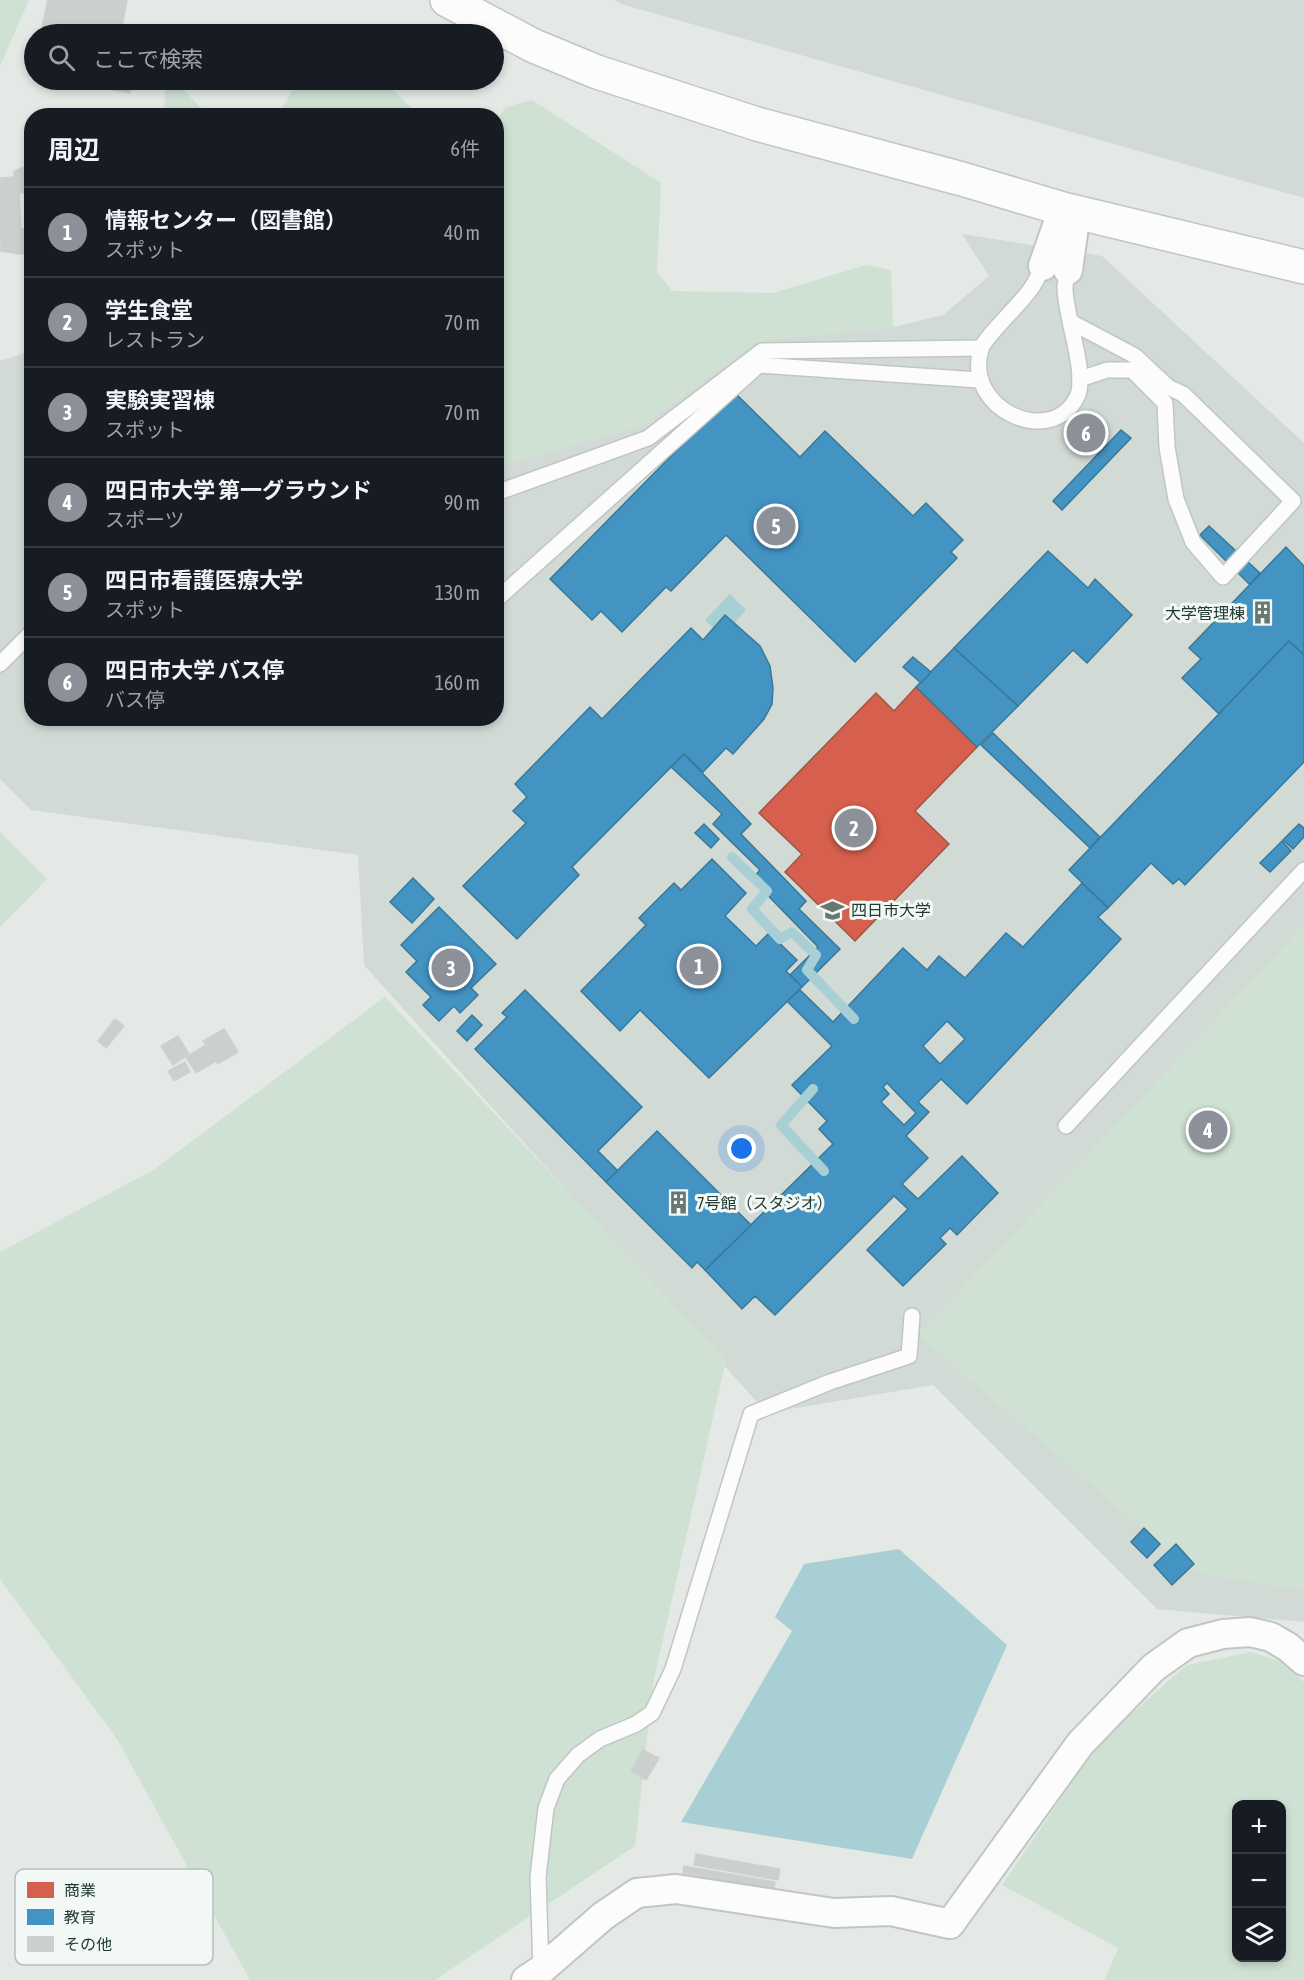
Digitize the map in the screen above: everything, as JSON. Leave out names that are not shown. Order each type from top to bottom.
[{"type":"street","points":[[447,0],[492,24]]},
{"type":"street","points":[[504,30],[534,46],[597,72],[757,124],[1069,210],[1304,267]]},
{"type":"street","points":[[1056,268],[1069,210]]},
{"type":"street","points":[[533,1975],[603,1916],[637,1893],[676,1889],[834,1913],[891,1911],[950,1924],[1080,1744],[1153,1668],[1188,1643],[1223,1634],[1251,1632],[1271,1637],[1288,1647],[1304,1661]]},
{"type":"lane","points":[[1056,268],[1065,289],[1080,379],[1078,395],[1067,411],[1054,419],[1038,422],[1007,412],[994,403],[985,392],[979,380],[981,348],[1031,289],[1056,268]]},
{"type":"lane","points":[[1071,322],[1135,356],[1168,387],[1183,394],[1298,506],[1223,577],[1193,542],[1176,499],[1167,447],[1165,403],[1132,370],[1107,370],[1080,379]]},
{"type":"lane","points":[[504,490],[648,438],[762,351],[981,348]]},
{"type":"lane","points":[[504,593],[759,364],[979,380]]},
{"type":"lane","points":[[0,664],[24,640]]},
{"type":"lane","points":[[1066,1126],[1304,870]]},
{"type":"lane","points":[[533,1975],[538,1877],[546,1808],[557,1779],[578,1755],[600,1739],[636,1724],[652,1713],[673,1668],[751,1414],[830,1382],[909,1356],[912,1316]]},
{"type":"shaded area","points":[[615,0],[1304,0],[1304,198],[621,4]]},
{"type":"shaded area","name":"四日市大学","points":[[962,234],[1102,256],[1304,443],[1304,1622],[1157,1609],[933,1385],[767,1413],[364,965],[358,855],[31,810],[0,779],[0,361],[24,353],[24,726],[504,726],[504,464],[641,426],[757,341],[893,327],[943,315],[989,276]]},
{"type":"green space","points":[[0,0],[29,0],[0,66]]},
{"type":"green space","points":[[165,90],[184,90],[201,108],[164,108]]},
{"type":"green space","points":[[293,90],[394,90],[411,108],[281,108]]},
{"type":"green space","points":[[532,100],[661,183],[657,272],[672,291],[773,293],[866,265],[891,270],[893,327],[757,341],[641,426],[504,464],[504,110],[506,107]]},
{"type":"green space","points":[[0,832],[47,879],[0,927]]},
{"type":"green space","points":[[1304,925],[1304,1591],[1192,1572],[918,1335]]},
{"type":"green space","points":[[385,997],[726,1360],[653,1684],[635,1846],[435,1980],[250,1980],[213,1913],[213,1869],[189,1869],[117,1739],[0,1579],[0,1252],[155,1169]]},
{"type":"green space","points":[[1251,1652],[1280,1661],[1304,1682],[1304,1980],[1105,1980],[1118,1948],[1002,1885],[1101,1740],[1187,1665]]},
{"type":"water","points":[[730,594],[746,610],[722,637],[705,620]]},
{"type":"water","points":[[899,1549],[1007,1645],[912,1859],[681,1822],[792,1631],[775,1617],[804,1564]]},
{"type":"building: 商業","points":[[916,687],[977,747],[915,811],[949,844],[855,941],[785,872],[802,854],[759,813],[876,693],[894,711]]},
{"type":"building: 教育","points":[[734,392],[800,457],[825,431],[913,516],[926,503],[963,540],[951,552],[957,558],[855,662],[726,535],[671,591],[666,587],[622,632],[601,611],[592,620],[550,579]]},
{"type":"building: 教育","points":[[1121,430],[1131,438],[1062,510],[1053,501]]},
{"type":"building: 教育","points":[[1209,526],[1260,573],[1250,585],[1200,535]]},
{"type":"building: 教育","name":"大学管理棟","points":[[1286,547],[1304,566],[1304,655],[1289,641],[1219,714],[1182,678],[1201,659],[1189,648]]},
{"type":"building: 教育","points":[[1048,551],[1088,588],[1095,579],[1132,615],[1087,663],[1073,650],[1018,706],[954,648]]},
{"type":"building: 教育","points":[[725,615],[760,646],[770,666],[773,688],[772,704],[764,719],[733,754],[726,748],[703,772],[684,754],[572,867],[579,875],[517,939],[463,886],[526,823],[513,811],[527,797],[515,784],[590,707],[602,719],[691,628],[703,640]]},
{"type":"building: 教育","points":[[1289,641],[1304,655],[1304,762],[1185,885],[1179,879],[1173,884],[1151,863],[1108,908],[1069,870]]},
{"type":"building: 教育","points":[[954,648],[1018,706],[977,747],[916,687]]},
{"type":"building: 教育","points":[[913,657],[931,672],[921,683],[903,667]]},
{"type":"building: 教育","points":[[993,733],[1100,837],[1090,848],[981,745]]},
{"type":"building: 教育","points":[[684,754],[751,824],[741,834],[806,901],[799,909],[840,949],[802,987],[790,975],[818,947],[752,879],[760,870],[713,824],[722,814],[671,767]]},
{"type":"building: 教育","points":[[704,824],[719,839],[711,848],[695,833]]},
{"type":"building: 教育","points":[[1299,824],[1304,828],[1304,837],[1293,849],[1283,840]]},
{"type":"building: 教育","points":[[1282,841],[1291,851],[1270,872],[1260,863]]},
{"type":"building: 教育","points":[[712,859],[746,893],[725,916],[756,946],[769,933],[797,960],[786,971],[802,987],[709,1078],[640,1010],[620,1031],[581,991],[646,925],[639,918],[674,883],[681,890]]},
{"type":"building: 教育","points":[[413,878],[434,899],[412,923],[390,902]]},
{"type":"building: 教育","points":[[1082,883],[1108,908],[1098,917],[1121,939],[967,1104],[941,1079],[918,1102],[929,1112],[906,1136],[928,1158],[902,1184],[918,1199],[962,1156],[998,1193],[957,1235],[950,1228],[940,1238],[946,1244],[903,1286],[867,1250],[908,1209],[894,1196],[775,1315],[755,1296],[742,1309],[705,1270],[833,1144],[819,1129],[827,1121],[792,1085],[832,1046],[787,1001],[800,990],[833,1022],[903,948],[927,970],[939,956],[965,978],[1006,933],[1023,947]],"holes":[[[947,1021],[965,1039],[940,1064],[923,1046]],[[887,1083],[916,1113],[904,1125],[881,1102],[889,1094],[883,1087]]]},
{"type":"building: 教育","points":[[439,907],[496,964],[471,988],[478,995],[460,1013],[454,1006],[439,1021],[423,1005],[431,997],[406,972],[417,961],[401,945]]},
{"type":"building: 教育","points":[[525,990],[642,1107],[598,1151],[618,1171],[606,1182],[475,1049],[507,1017],[502,1013]]},
{"type":"building: 教育","points":[[472,1015],[482,1025],[467,1041],[457,1031]]},
{"type":"building: 教育","name":"7号館（スタジオ）","points":[[657,1131],[751,1225],[705,1270],[697,1262],[692,1268],[606,1182]]},
{"type":"building: 教育","points":[[1144,1528],[1160,1544],[1147,1558],[1131,1542]]},
{"type":"building: 教育","points":[[1176,1544],[1194,1564],[1172,1585],[1154,1565]]},
{"type":"building: その他","points":[[48,0],[127,0],[123,24],[43,24]]},
{"type":"building: その他","points":[[113,90],[131,90],[130,93]]},
{"type":"building: その他","points":[[24,167],[24,193],[19,193],[21,229],[24,229],[24,254],[1,251],[0,178],[14,177],[14,171]]},
{"type":"building: その他","points":[[115,1019],[124,1026],[106,1048],[98,1041]]},
{"type":"building: その他","points":[[224,1029],[238,1052],[196,1073],[186,1057],[206,1045],[203,1041]]},
{"type":"building: その他","points":[[178,1036],[189,1054],[173,1065],[161,1046]]},
{"type":"building: その他","points":[[185,1062],[190,1072],[174,1081],[168,1071]]},
{"type":"building: その他","points":[[643,1750],[659,1758],[646,1780],[631,1771]]},
{"type":"building: その他","points":[[696,1854],[780,1869],[778,1880],[694,1865]]},
{"type":"building: その他","points":[[684,1866],[775,1882],[774,1890],[683,1873]]},
{"type":"waterway","points":[[732,857],[767,891],[752,909],[780,939],[792,932],[816,955],[807,970],[854,1019]]},
{"type":"waterway","points":[[813,1089],[781,1125],[824,1171]]},
{"type":"place","name":"四日市大学 バス停","points":[[1086,433]]},
{"type":"place","name":"四日市看護医療大学","points":[[776,526]]},
{"type":"place","name":"大学管理棟","points":[[1263,613]]},
{"type":"place","name":"学生食堂","points":[[854,828]]},
{"type":"place","name":"四日市大学","points":[[833,910]]},
{"type":"place","name":"情報センター（図書館）","points":[[699,966]]},
{"type":"place","name":"実験実習棟","points":[[451,968]]},
{"type":"place","name":"四日市大学 第一グラウンド","points":[[1208,1130]]},
{"type":"place","name":"7号館（スタジオ）","points":[[679,1203]]}]
